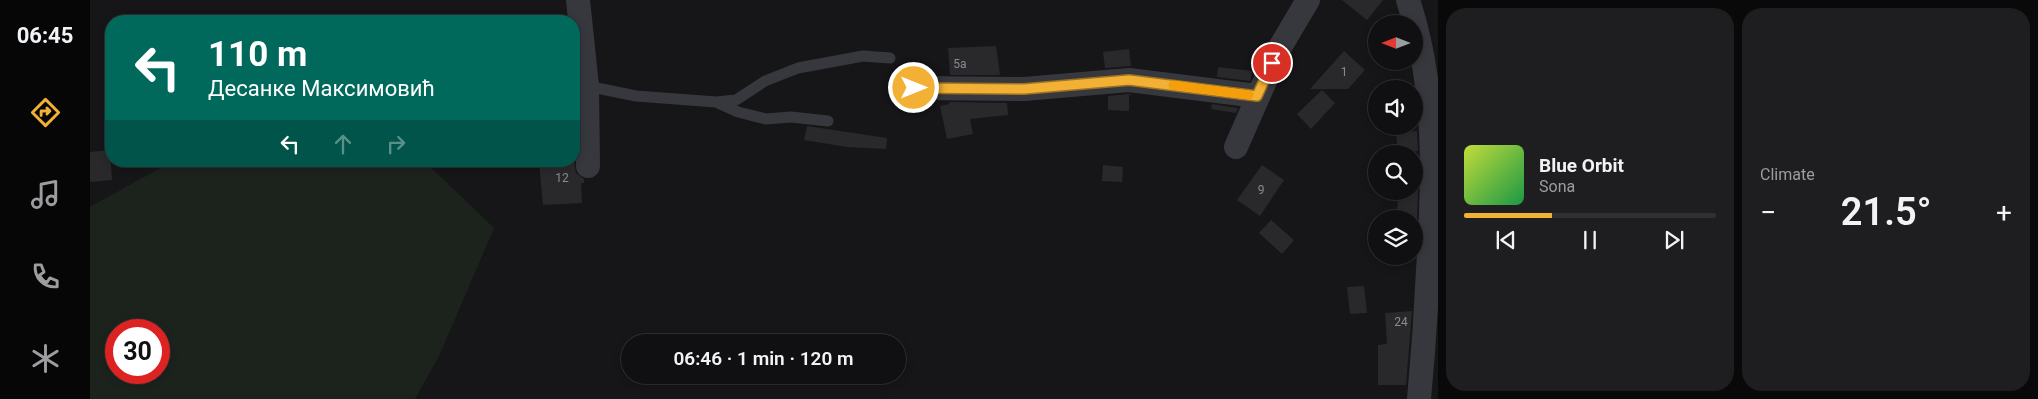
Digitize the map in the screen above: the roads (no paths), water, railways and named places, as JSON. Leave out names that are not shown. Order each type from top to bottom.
[{"type":"street","points":[[578,0],[580,15]]},
{"type":"street","points":[[1236,148],[1279,49],[1308,0]]},
{"type":"street","points":[[1408,0],[1418,30],[1427,74],[1432,131],[1432,215],[1419,399]]},
{"type":"street","points":[[580,17],[588,86],[588,166]]},
{"type":"street","points":[[914,88],[1024,89],[1129,80],[1257,96]]},
{"type":"lane","points":[[588,86],[636,96],[716,102],[736,100],[765,82],[798,68],[863,56],[890,58]]},
{"type":"lane","points":[[716,102],[738,112],[766,119],[791,117],[828,121]]}]
